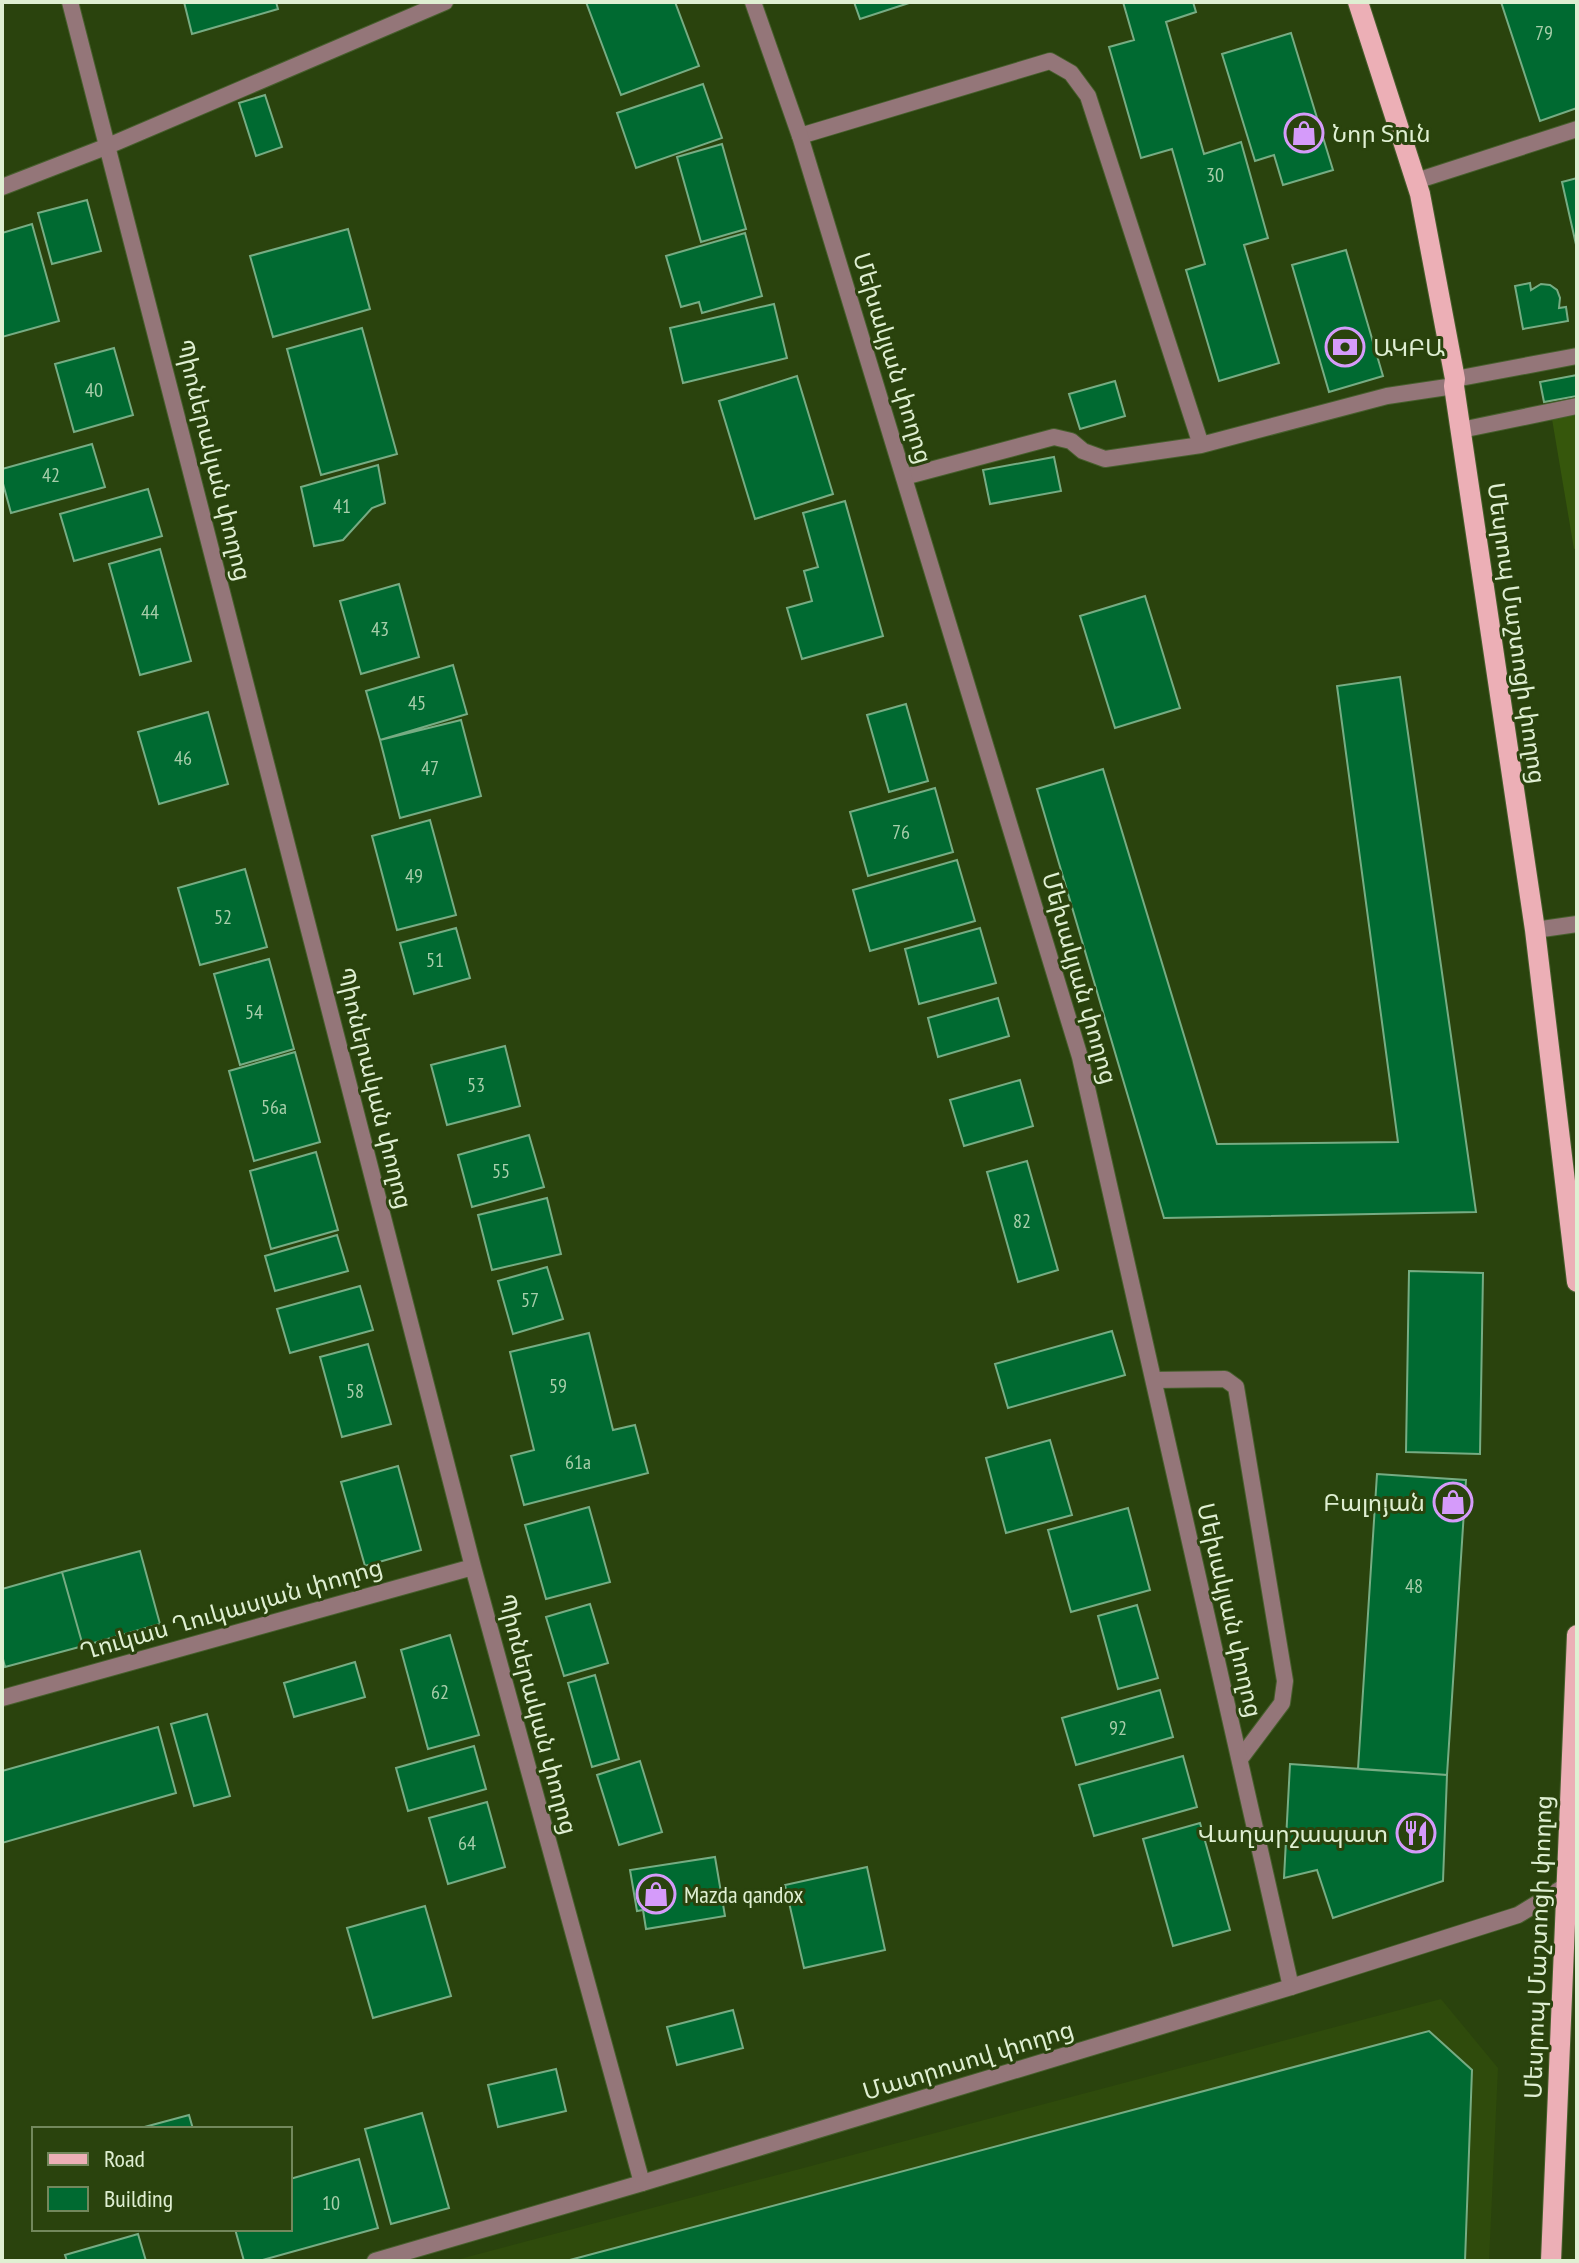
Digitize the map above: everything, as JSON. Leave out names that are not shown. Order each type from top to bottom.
[{"type":"main road","name":"Մեսրոպ Մաշտոցի փողոց","points":[[1358,2],[1416,181],[1454,383],[1535,930],[1577,1282]]},
{"type":"main road","name":"Մեսրոպ Մաշտոցի փողոց","points":[[1551,2261],[1572,1882],[1577,1635]]},
{"type":"street","name":"Պիոներական փողոց","points":[[70,2],[473,1567],[642,2183]]},
{"type":"street","points":[[2,187],[108,146],[445,2]]},
{"type":"street","name":"Մեխակյան փողոց","points":[[753,2],[800,136],[1080,1057],[1291,1987]]},
{"type":"street","points":[[800,136],[1050,61],[1071,73],[1088,96],[1201,445]]},
{"type":"street","points":[[1416,181],[1577,129]]},
{"type":"street","points":[[904,477],[1054,437],[1071,441],[1083,451],[1105,459],[1201,445],[1387,396],[1577,356]]},
{"type":"street","points":[[1461,430],[1577,406]]},
{"type":"street","points":[[1535,930],[1577,924]]},
{"type":"street","points":[[1154,1380],[1225,1379],[1236,1387],[1285,1681],[1282,1703],[1240,1759]]},
{"type":"street","name":"Ղուկաս Ղուկասյան փողոց","points":[[2,1698],[473,1567]]},
{"type":"street","name":"Մատրոսով փողոց","points":[[375,2261],[1291,1987],[1518,1915],[1572,1882]]},
{"type":"shaded area","points":[[1577,415],[1577,548],[1574,549],[1552,419]]},
{"type":"shaded area","points":[[1441,1999],[1498,2068],[1489,2261],[452,2261]]},
{"type":"building","points":[[184,2],[276,2],[278,9],[192,34]]},
{"type":"building","points":[[586,2],[675,2],[699,66],[621,95]]},
{"type":"building","points":[[854,2],[908,2],[909,3],[860,19]]},
{"type":"building","points":[[1123,2],[1193,2],[1196,12],[1166,22],[1204,154],[1241,142],[1268,238],[1244,245],[1279,363],[1219,381],[1186,270],[1205,264],[1172,149],[1141,158],[1109,47],[1134,40]]},
{"type":"building","points":[[1501,2],[1577,2],[1577,108],[1540,121]]},
{"type":"building","points":[[1291,33],[1333,170],[1283,185],[1274,155],[1255,161],[1222,54]]},
{"type":"building","points":[[703,84],[722,138],[636,168],[617,113]]},
{"type":"building","points":[[265,95],[282,147],[256,156],[239,103]]},
{"type":"building","points":[[722,144],[746,229],[701,242],[677,157]]},
{"type":"building","points":[[1577,178],[1577,249],[1562,182]]},
{"type":"building","points":[[87,200],[101,251],[52,264],[38,213]]},
{"type":"building","points":[[32,224],[59,321],[2,337],[2,233]]},
{"type":"building","points":[[348,229],[370,309],[273,337],[250,256]]},
{"type":"building","points":[[745,233],[762,296],[702,313],[699,302],[681,307],[666,256]]},
{"type":"building","points":[[1346,250],[1383,376],[1329,392],[1292,265]]},
{"type":"building","points":[[1530,283],[1531,290],[1541,284],[1557,290],[1559,308],[1566,307],[1568,321],[1523,329],[1515,286]]},
{"type":"building","points":[[774,304],[787,358],[683,383],[670,328]]},
{"type":"building","points":[[362,328],[397,454],[321,475],[287,349]]},
{"type":"building","points":[[114,348],[133,415],[74,432],[55,364]]},
{"type":"building","points":[[1577,375],[1577,396],[1544,402],[1540,382]]},
{"type":"building","points":[[797,376],[833,494],[755,519],[719,401]]},
{"type":"building","points":[[1115,381],[1125,416],[1080,429],[1069,394]]},
{"type":"building","points":[[92,444],[105,487],[11,513],[2,469]]},
{"type":"building","points":[[1054,457],[1061,491],[990,504],[983,470]]},
{"type":"building","points":[[378,465],[385,503],[372,508],[343,540],[314,546],[301,487]]},
{"type":"building","points":[[148,489],[162,536],[74,561],[60,514]]},
{"type":"building","points":[[845,501],[883,636],[802,659],[787,608],[812,601],[804,571],[818,567],[803,513]]},
{"type":"building","points":[[160,549],[191,661],[140,675],[109,564]]},
{"type":"building","points":[[399,584],[419,657],[361,674],[340,601]]},
{"type":"building","points":[[1145,596],[1180,708],[1115,728],[1080,616]]},
{"type":"building","points":[[453,665],[467,714],[380,740],[366,691]]},
{"type":"building","points":[[1400,677],[1476,1212],[1164,1218],[1037,789],[1103,769],[1217,1144],[1398,1142],[1337,686]]},
{"type":"building","points":[[906,704],[928,781],[889,792],[867,715]]},
{"type":"building","points":[[208,712],[228,784],[159,804],[138,732]]},
{"type":"building","points":[[461,720],[481,796],[400,818],[380,740]]},
{"type":"building","points":[[935,788],[953,852],[868,876],[850,812]]},
{"type":"building","points":[[430,820],[456,915],[397,930],[372,836]]},
{"type":"building","points":[[957,860],[975,921],[870,951],[853,890]]},
{"type":"building","points":[[245,869],[267,947],[200,965],[178,888]]},
{"type":"building","points":[[456,928],[470,978],[414,994],[400,943]]},
{"type":"building","points":[[980,928],[996,983],[919,1004],[905,949]]},
{"type":"building","points":[[269,959],[294,1049],[240,1065],[214,974]]},
{"type":"building","points":[[998,998],[1009,1036],[938,1057],[928,1018]]},
{"type":"building","points":[[505,1046],[520,1106],[447,1125],[431,1065]]},
{"type":"building","points":[[295,1052],[320,1142],[254,1161],[229,1071]]},
{"type":"building","points":[[1020,1080],[1033,1126],[964,1146],[950,1100]]},
{"type":"building","points":[[529,1135],[544,1187],[472,1207],[458,1155]]},
{"type":"building","points":[[316,1152],[338,1230],[271,1249],[250,1171]]},
{"type":"building","points":[[1027,1161],[1058,1270],[1018,1282],[987,1172]]},
{"type":"building","points":[[547,1198],[561,1254],[492,1270],[478,1215]]},
{"type":"building","points":[[337,1235],[348,1271],[275,1291],[265,1256]]},
{"type":"building","points":[[547,1267],[563,1319],[513,1334],[498,1281]]},
{"type":"building","points":[[1409,1271],[1483,1273],[1480,1454],[1406,1452]]},
{"type":"building","points":[[360,1286],[373,1330],[290,1353],[277,1309]]},
{"type":"building","points":[[1112,1331],[1125,1375],[1008,1408],[995,1364]]},
{"type":"building","points":[[589,1333],[613,1430],[635,1425],[648,1473],[524,1505],[511,1456],[534,1450],[510,1352]]},
{"type":"building","points":[[368,1344],[391,1424],[342,1437],[320,1357]]},
{"type":"building","points":[[1050,1440],[1072,1515],[1006,1533],[986,1458]]},
{"type":"building","points":[[398,1466],[421,1550],[365,1566],[341,1482]]},
{"type":"building","points":[[1377,1474],[1466,1480],[1447,1775],[1358,1769]]},
{"type":"building","points":[[589,1507],[610,1582],[546,1599],[525,1525]]},
{"type":"building","points":[[1128,1508],[1150,1590],[1071,1612],[1048,1530]]},
{"type":"building","points":[[140,1551],[160,1624],[83,1646],[62,1572]]},
{"type":"building","points":[[62,1572],[83,1646],[5,1667],[2,1655],[2,1589]]},
{"type":"building","points":[[590,1604],[608,1663],[564,1676],[546,1617]]},
{"type":"building","points":[[1137,1605],[1158,1678],[1118,1689],[1098,1616]]},
{"type":"building","points":[[450,1635],[479,1735],[428,1749],[401,1650]]},
{"type":"building","points":[[355,1662],[365,1697],[294,1717],[284,1683]]},
{"type":"building","points":[[595,1675],[619,1759],[592,1767],[568,1683]]},
{"type":"building","points":[[1160,1690],[1173,1737],[1076,1765],[1062,1718]]},
{"type":"building","points":[[207,1714],[230,1796],[194,1806],[171,1724]]},
{"type":"building","points":[[158,1727],[176,1793],[2,1843],[2,1771]]},
{"type":"building","points":[[474,1746],[486,1789],[408,1811],[396,1768]]},
{"type":"building","points":[[1183,1756],[1197,1807],[1094,1836],[1079,1785]]},
{"type":"building","points":[[640,1761],[662,1832],[619,1845],[597,1775]]},
{"type":"building","points":[[1290,1764],[1447,1775],[1443,1881],[1333,1918],[1317,1870],[1284,1878]]},
{"type":"building","points":[[487,1802],[505,1867],[448,1884],[429,1818]]},
{"type":"building","points":[[1200,1823],[1230,1930],[1173,1946],[1143,1839]]},
{"type":"building","points":[[715,1857],[725,1916],[646,1929],[643,1910],[637,1911],[630,1870]]},
{"type":"building","points":[[867,1867],[885,1950],[804,1968],[785,1885]]},
{"type":"building","points":[[425,1906],[451,1996],[373,2018],[347,1928]]},
{"type":"building","points":[[733,2010],[743,2048],[677,2065],[667,2027]]},
{"type":"building","points":[[1429,2031],[1472,2070],[1465,2261],[566,2261]]},
{"type":"building","points":[[556,2069],[566,2111],[498,2127],[488,2085]]},
{"type":"building","points":[[422,2113],[449,2208],[391,2224],[365,2129]]},
{"type":"building","points":[[189,2115],[192,2127],[144,2127]]},
{"type":"building","points":[[359,2159],[378,2228],[259,2261],[244,2261],[236,2231],[292,2231],[292,2178]]},
{"type":"building","points":[[138,2234],[146,2261],[67,2261],[65,2255]]},
{"type":"place","name":"Նոր Տուն","points":[[1304,133]]},
{"type":"place","name":"ԱԿԲԱ","points":[[1345,347]]},
{"type":"place","name":"Բալոյան","points":[[1453,1502]]},
{"type":"place","name":"Վաղարշապատ","points":[[1416,1833]]},
{"type":"place","name":"Mazda qandox","points":[[656,1894]]}]
